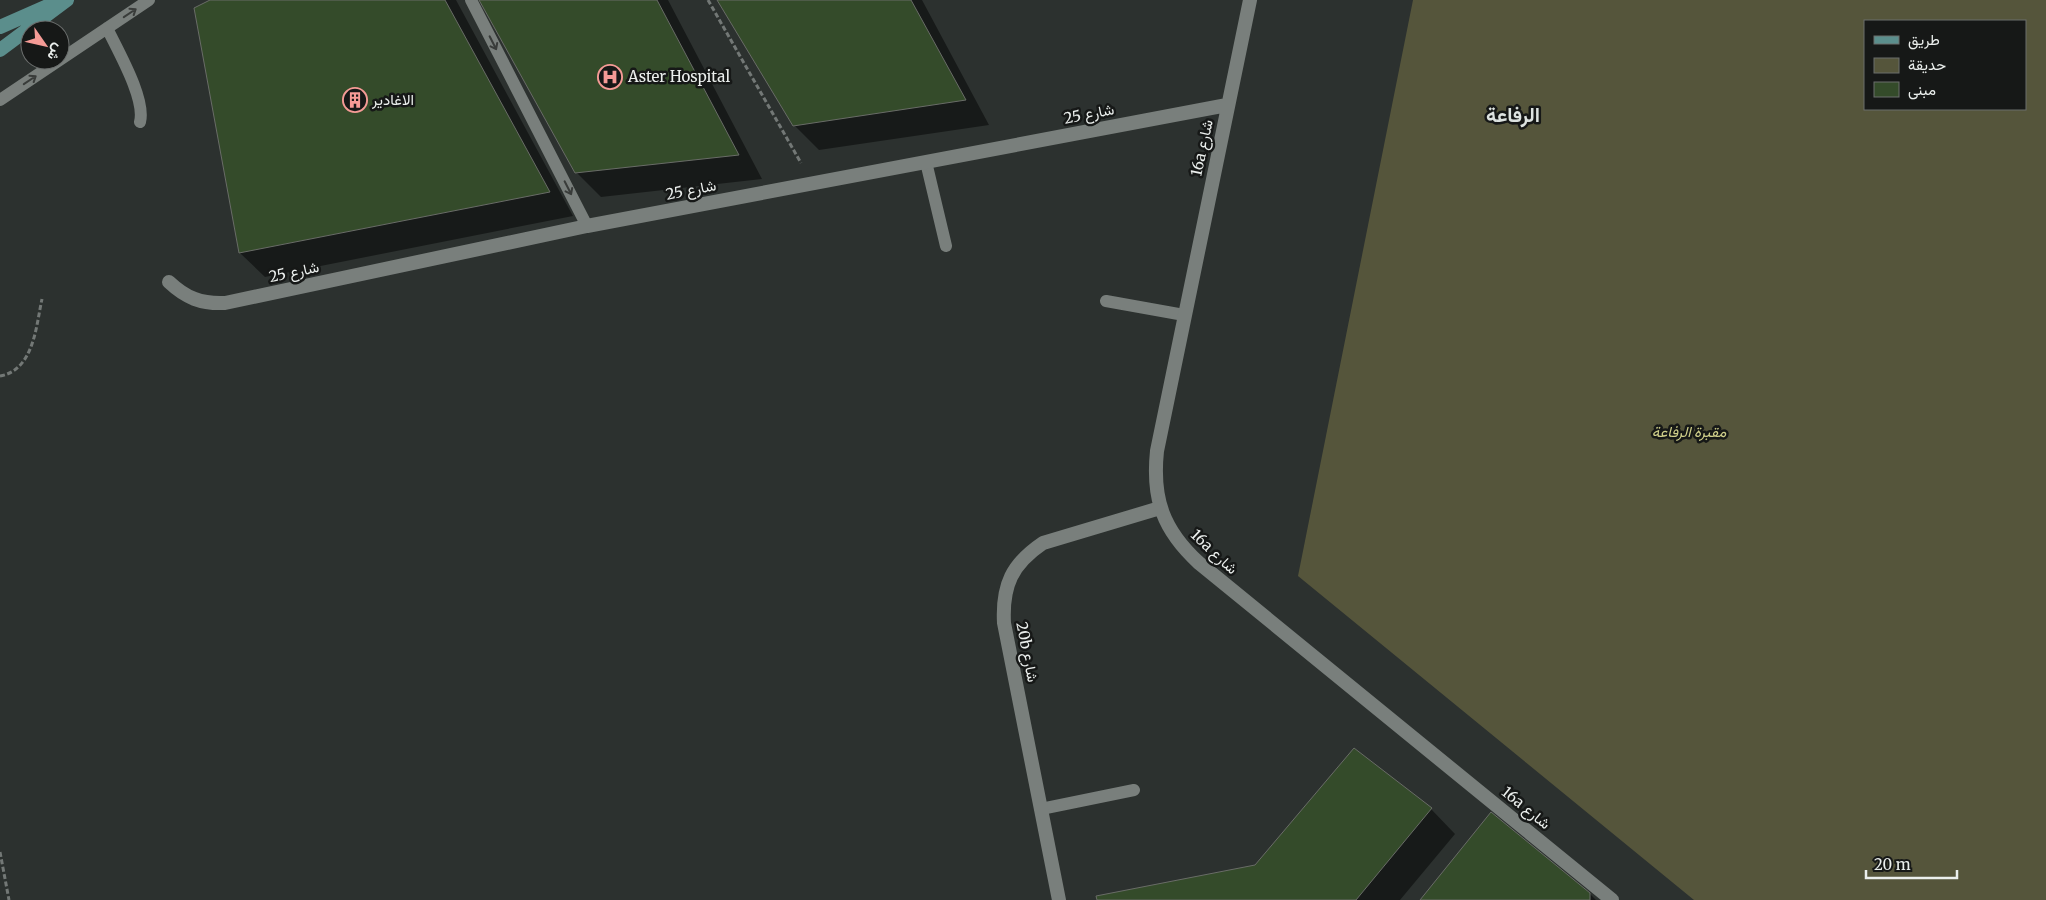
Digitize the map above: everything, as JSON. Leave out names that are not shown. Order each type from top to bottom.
[{"type":"main road","points":[[0,27],[61,0]]},
{"type":"main road","points":[[0,50],[67,0]]},
{"type":"street","name":"16a شارع","points":[[1250,0],[1157,451],[1155,470],[1160,508],[1169,529],[1198,563],[1612,900]]},
{"type":"street","name":"شارع 25","points":[[169,282],[180,292],[194,300],[209,304],[225,303],[587,226],[1227,105]]},
{"type":"street","name":"20b شارع","points":[[1059,900],[1004,623],[1003,604],[1007,585],[1015,568],[1028,554],[1043,543],[1160,508]]},
{"type":"lane","points":[[0,100],[150,0]]},
{"type":"lane","points":[[471,0],[587,226]]},
{"type":"lane","points":[[107,28],[140,102],[142,115],[140,122]]},
{"type":"lane","points":[[926,162],[946,246]]},
{"type":"lane","points":[[1106,301],[1184,316]]},
{"type":"lane","points":[[1040,809],[1134,790]]},
{"type":"path","points":[[708,0],[813,183]]},
{"type":"path","points":[[0,376],[10,374],[20,367],[26,358],[32,344],[42,299]]},
{"type":"path","points":[[0,852],[9,900]]},
{"type":"green space","name":"مقبرة الرفاعة","points":[[1413,0],[2046,0],[2046,900],[1694,900],[1298,576]]},
{"type":"building","name":"الاغادیر","points":[[210,0],[445,0],[550,192],[239,253],[194,8]]},
{"type":"building","name":"Aster Hospital","points":[[479,0],[657,0],[739,155],[575,173]]},
{"type":"building","points":[[717,0],[911,0],[966,100],[793,126]]},
{"type":"building","points":[[1354,748],[1432,808],[1356,900],[1097,900],[1096,896],[1255,865]]},
{"type":"building","points":[[1491,812],[1590,893],[1590,900],[1420,900]]},
{"type":"place","name":"Aster Hospital","points":[[610,77]]},
{"type":"place","name":"الاغادیر","points":[[355,100]]},
{"type":"district","name":"الرفاعة","points":[[1513,115]]}]
